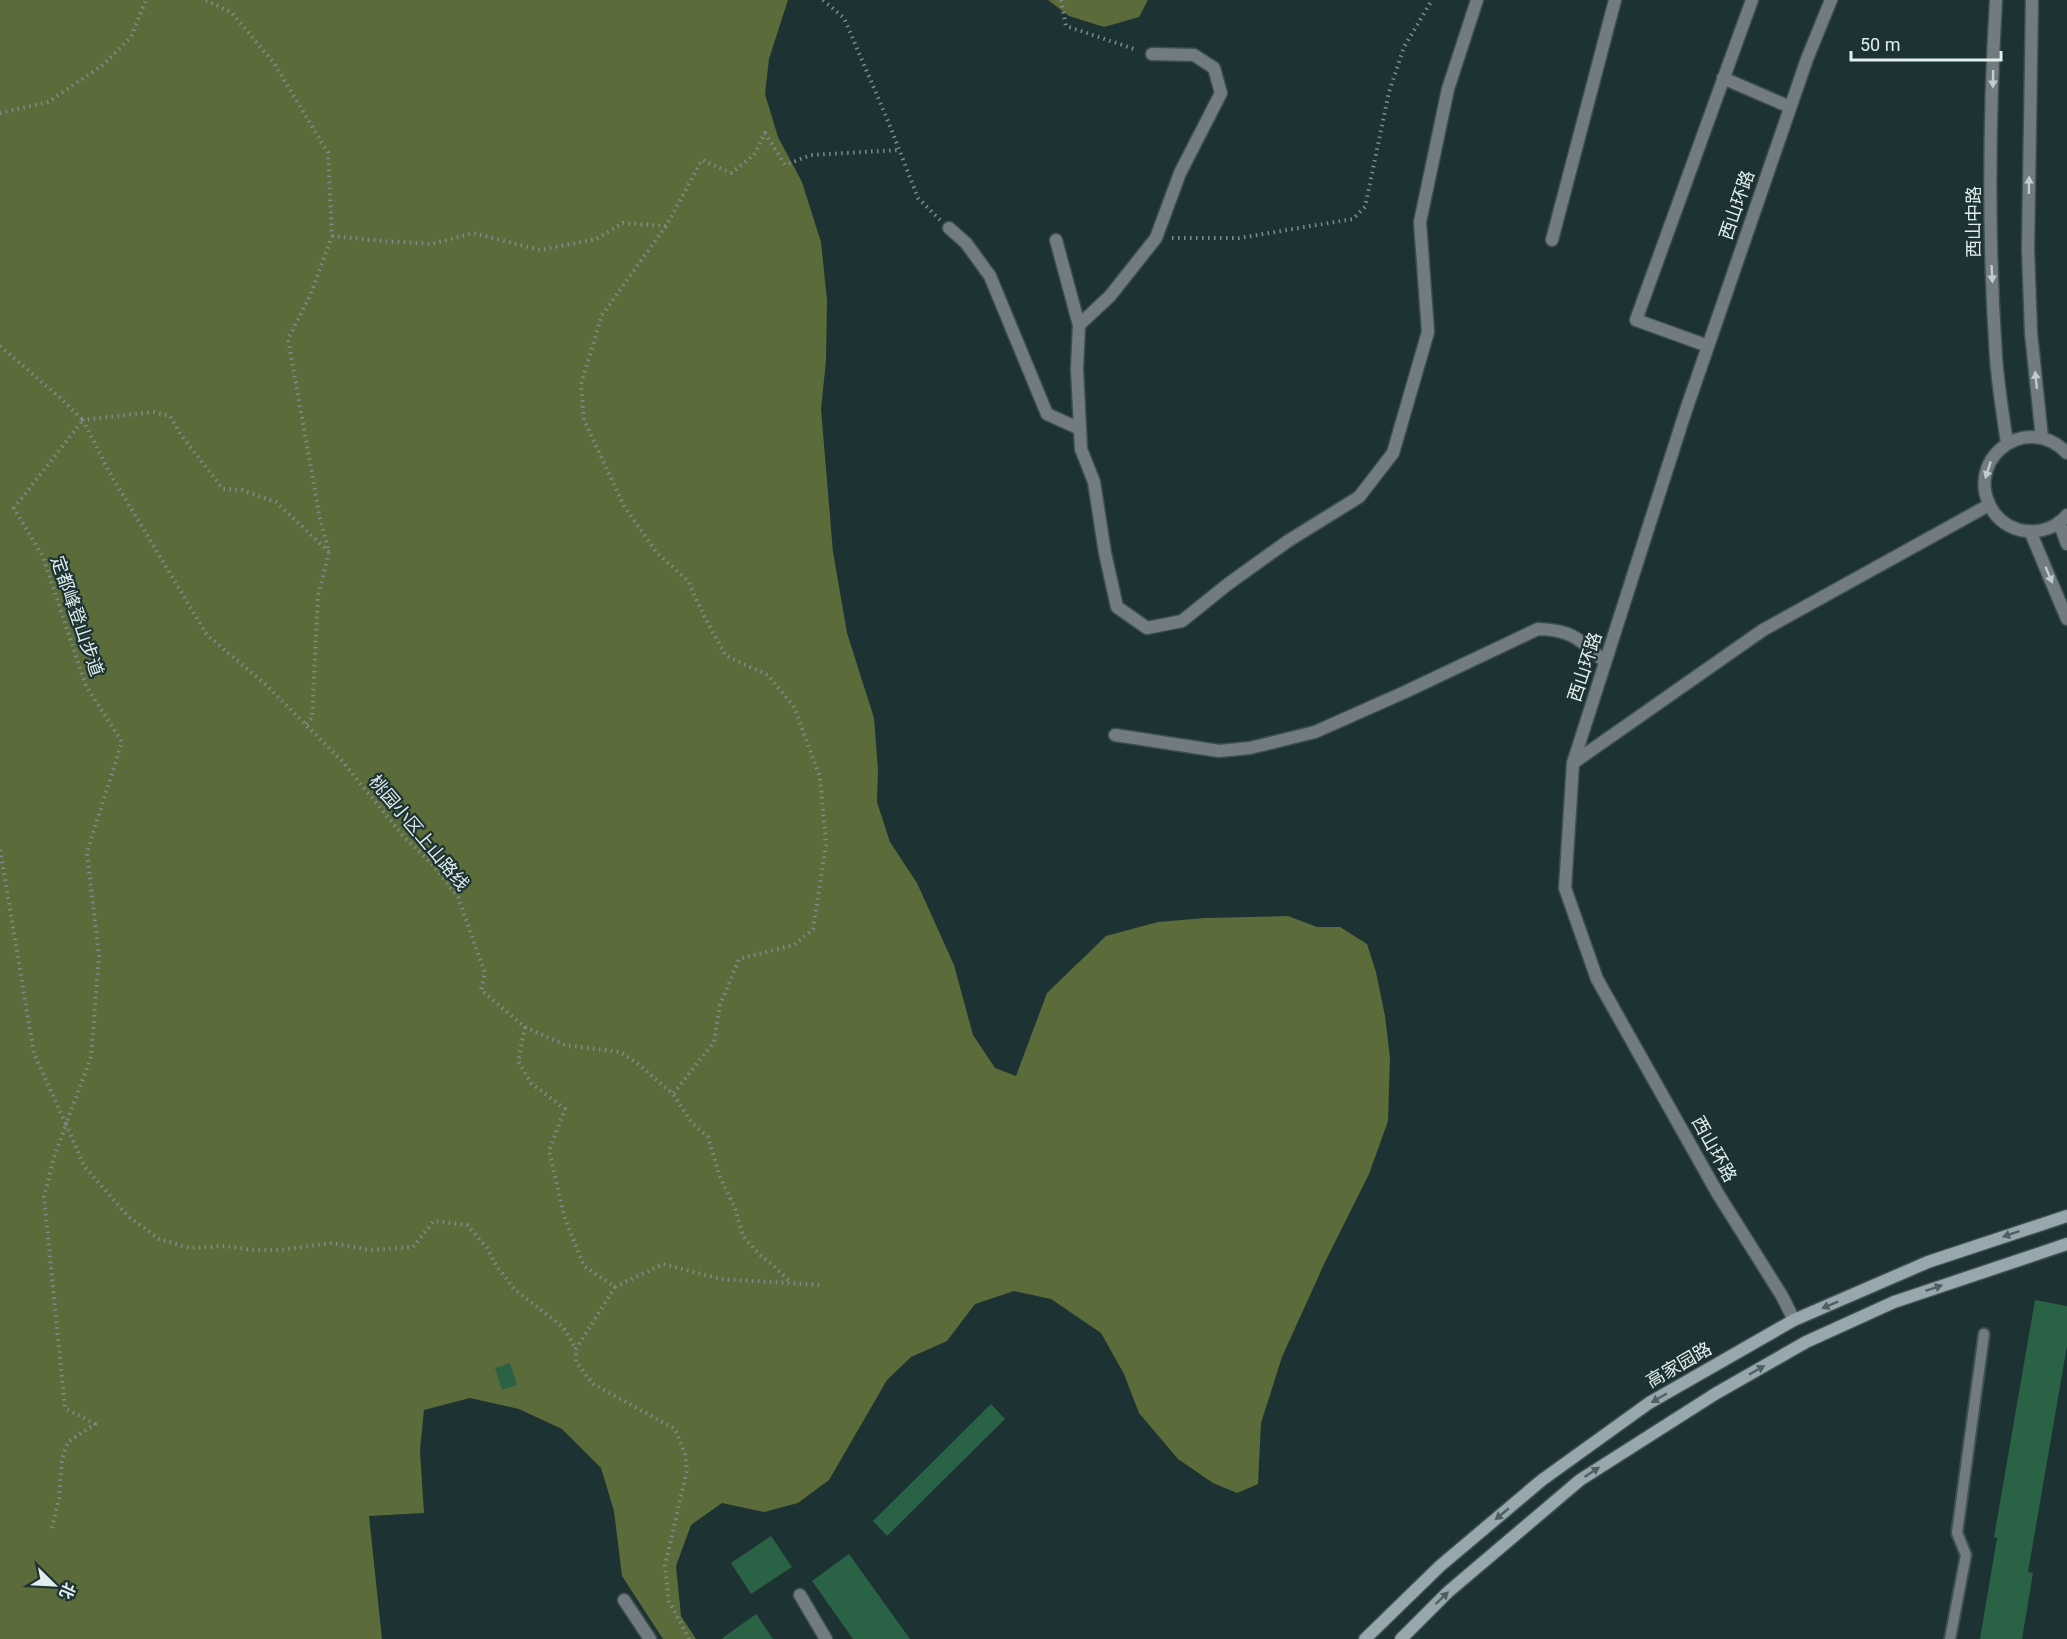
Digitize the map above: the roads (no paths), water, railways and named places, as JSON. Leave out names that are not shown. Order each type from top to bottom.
[{"type":"main road","name":"高家园路","points":[[1365,1639],[1440,1566],[1542,1480],[1649,1403],[1794,1320],[1928,1262],[2067,1216]]},
{"type":"main road","points":[[1401,1639],[1448,1592],[1580,1480],[1715,1394],[1806,1342],[1893,1302],[2067,1244]]},
{"type":"street","points":[[1056,240],[1079,325],[1077,369],[1081,449],[1094,482],[1105,554],[1117,607],[1148,628],[1182,621],[1228,584],[1288,541],[1359,497],[1393,453],[1428,332],[1420,222],[1448,89],[1477,0]]},
{"type":"street","points":[[1552,240],[1615,0]]},
{"type":"street","points":[[1708,346],[1636,320],[1752,0]]},
{"type":"street","name":"西山环路","points":[[1794,1320],[1782,1296],[1718,1194],[1597,979],[1565,888],[1573,763],[1708,346],[1807,59],[1831,0]]},
{"type":"street","name":"西山中路","points":[[1996,0],[1993,52],[1991,260],[1996,360],[2007,443]]},
{"type":"street","points":[[2032,0],[2028,249],[2031,333],[2042,438]]},
{"type":"street","points":[[1079,325],[1110,296],[1156,238],[1180,173],[1221,93],[1214,68],[1194,55],[1152,54]]},
{"type":"street","points":[[1724,78],[1790,107]]},
{"type":"street","points":[[949,228],[966,243],[990,276],[1047,414],[1080,429]]},
{"type":"street","points":[[2067,453],[2060,446],[2034,436],[2007,443],[1996,452],[1986,471],[1985,491],[1989,505],[1997,517],[2009,526],[2039,531],[2054,526],[2063,519],[2067,544]]},
{"type":"street","points":[[1573,763],[1763,630],[1989,505]]},
{"type":"street","points":[[2030,531],[2067,619]]},
{"type":"street","points":[[1115,735],[1219,750],[1250,748],[1315,732],[1538,629],[1559,630],[1576,637],[1605,662]]},
{"type":"street","points":[[800,1595],[826,1639]]},
{"type":"street","points":[[624,1600],[650,1639]]},
{"type":"lane","points":[[1950,1639],[1966,1555],[1957,1533],[1984,1334]]}]
